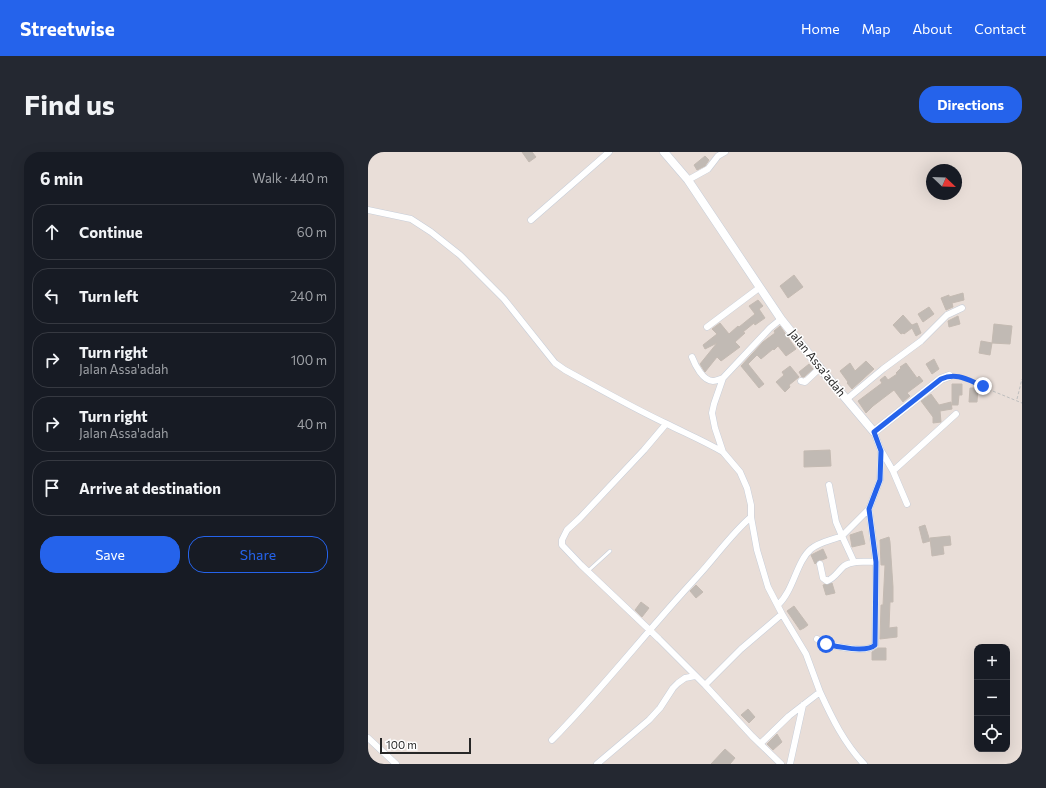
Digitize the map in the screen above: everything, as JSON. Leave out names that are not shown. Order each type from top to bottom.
[{"type":"street","points":[[531,220],[609,152]]},
{"type":"street","name":"Jalan Assa'adah","points":[[664,152],[688,180],[781,319],[874,432]]},
{"type":"street","points":[[688,180],[708,169],[718,156],[725,152]]},
{"type":"street","points":[[368,210],[411,219],[431,232],[460,255],[504,299],[555,363],[564,370],[666,424],[704,440],[723,452],[740,472],[747,488],[751,505],[751,517],[757,550],[768,587],[804,651],[820,692],[839,731],[857,758],[864,764]]},
{"type":"street","points":[[707,327],[759,288]]},
{"type":"street","points":[[847,399],[921,341],[947,315],[962,308]]},
{"type":"street","points":[[723,452],[712,413],[717,392],[723,378],[770,328],[781,319]]},
{"type":"street","points":[[692,357],[695,366],[708,380],[714,381],[723,378]]},
{"type":"street","points":[[801,381],[805,382],[820,368]]},
{"type":"street","points":[[907,504],[893,471],[881,451],[874,432],[941,379],[949,376]]},
{"type":"street","points":[[893,471],[956,414]]},
{"type":"street","points":[[666,424],[644,450],[564,534],[562,546],[650,630],[780,764]]},
{"type":"street","points":[[778,605],[785,597],[804,558],[811,549],[842,536],[869,509],[880,480],[881,451]]},
{"type":"street","points":[[829,484],[836,522],[854,562]]},
{"type":"street","points":[[817,639],[826,644],[854,648],[873,647],[875,642],[876,562],[869,509]]},
{"type":"street","points":[[552,740],[595,694],[738,529],[751,517]]},
{"type":"street","points":[[820,564],[823,578],[827,580],[832,579],[845,566],[854,562],[876,562]]},
{"type":"street","points":[[705,685],[741,649],[782,614]]},
{"type":"street","points":[[597,764],[660,708],[678,683],[685,678],[695,676]]},
{"type":"street","points":[[760,744],[803,705],[820,692]]},
{"type":"street","points":[[790,764],[803,705]]},
{"type":"street","points":[[368,738],[396,764]]},
{"type":"lane","points":[[588,571],[610,551]]},
{"type":"path","points":[[949,376],[964,378],[1022,403]]},
{"type":"path","points":[[1017,400],[1022,378]]},
{"type":"building","points":[[522,152],[532,152],[536,157],[529,162]]},
{"type":"building","points":[[705,156],[709,160],[705,166],[697,170],[694,165]]},
{"type":"building","points":[[794,275],[803,287],[788,298],[780,286]]},
{"type":"building","points":[[963,293],[964,300],[952,303],[953,307],[946,310],[941,298]]},
{"type":"building","points":[[758,300],[763,306],[759,309],[765,318],[755,325],[754,323],[743,332],[745,333],[735,342],[740,347],[721,361],[717,357],[705,372],[700,364],[717,343],[705,349],[703,345],[717,334],[712,329],[720,323],[729,334],[755,314],[749,306]]},
{"type":"building","points":[[929,307],[934,314],[923,322],[918,314]]},
{"type":"building","points":[[903,315],[912,325],[917,323],[921,333],[916,336],[912,328],[904,334],[901,334],[893,325]]},
{"type":"building","points":[[958,316],[960,324],[949,327],[948,321]]},
{"type":"building","points":[[994,324],[1012,326],[1010,344],[992,343]]},
{"type":"building","points":[[780,326],[796,349],[786,356],[778,346],[761,359],[757,355],[748,364],[764,384],[759,388],[741,366],[763,342],[775,333],[774,331]]},
{"type":"building","points":[[981,341],[992,343],[990,355],[979,353]]},
{"type":"building","points":[[934,359],[939,369],[932,374],[926,364]]},
{"type":"building","points":[[866,361],[874,369],[852,389],[840,371],[850,363],[855,371]]},
{"type":"building","points":[[906,363],[917,378],[919,376],[923,381],[907,393],[910,396],[903,402],[894,390],[866,413],[858,401],[882,383],[880,380],[885,376],[888,380],[897,374],[896,373],[901,368],[900,367]]},
{"type":"building","points":[[809,364],[813,369],[802,377],[799,372]]},
{"type":"building","points":[[790,366],[799,377],[789,385],[790,387],[785,392],[776,382],[784,375],[782,372]]},
{"type":"building","points":[[952,384],[962,384],[962,395],[959,395],[958,405],[952,405]]},
{"type":"building","points":[[970,388],[978,388],[977,402],[969,402]]},
{"type":"building","points":[[931,394],[939,405],[951,402],[952,409],[940,411],[941,422],[933,423],[933,417],[921,401]]},
{"type":"building","points":[[830,450],[831,466],[804,467],[804,451]]},
{"type":"building","points":[[925,525],[930,541],[923,543],[919,527]]},
{"type":"building","points":[[862,531],[865,544],[852,547],[850,535]]},
{"type":"building","points":[[950,536],[951,545],[943,546],[944,554],[932,556],[930,538]]},
{"type":"building","points":[[889,537],[893,602],[890,602],[889,628],[897,627],[897,637],[880,639],[881,605],[883,605],[885,565],[881,565],[880,540]]},
{"type":"building","points":[[823,549],[827,558],[819,560],[815,564],[811,555]]},
{"type":"building","points":[[832,583],[835,593],[826,595],[823,585]]},
{"type":"building","points":[[696,585],[703,592],[696,598],[690,591]]},
{"type":"building","points":[[641,602],[649,608],[642,617],[635,610]]},
{"type":"building","points":[[794,606],[808,625],[800,630],[787,611]]},
{"type":"building","points":[[878,648],[886,648],[886,660],[872,660],[872,652]]},
{"type":"building","points":[[748,709],[755,717],[749,723],[741,715]]},
{"type":"building","points":[[777,734],[782,742],[773,750],[767,744]]},
{"type":"building","points":[[725,749],[735,758],[730,764],[711,764]]},
{"type":"route","points":[[826,644],[854,648],[873,647],[875,645],[876,562],[869,509],[880,480],[881,451],[874,432],[941,379],[949,376],[956,376],[983,386]]}]
